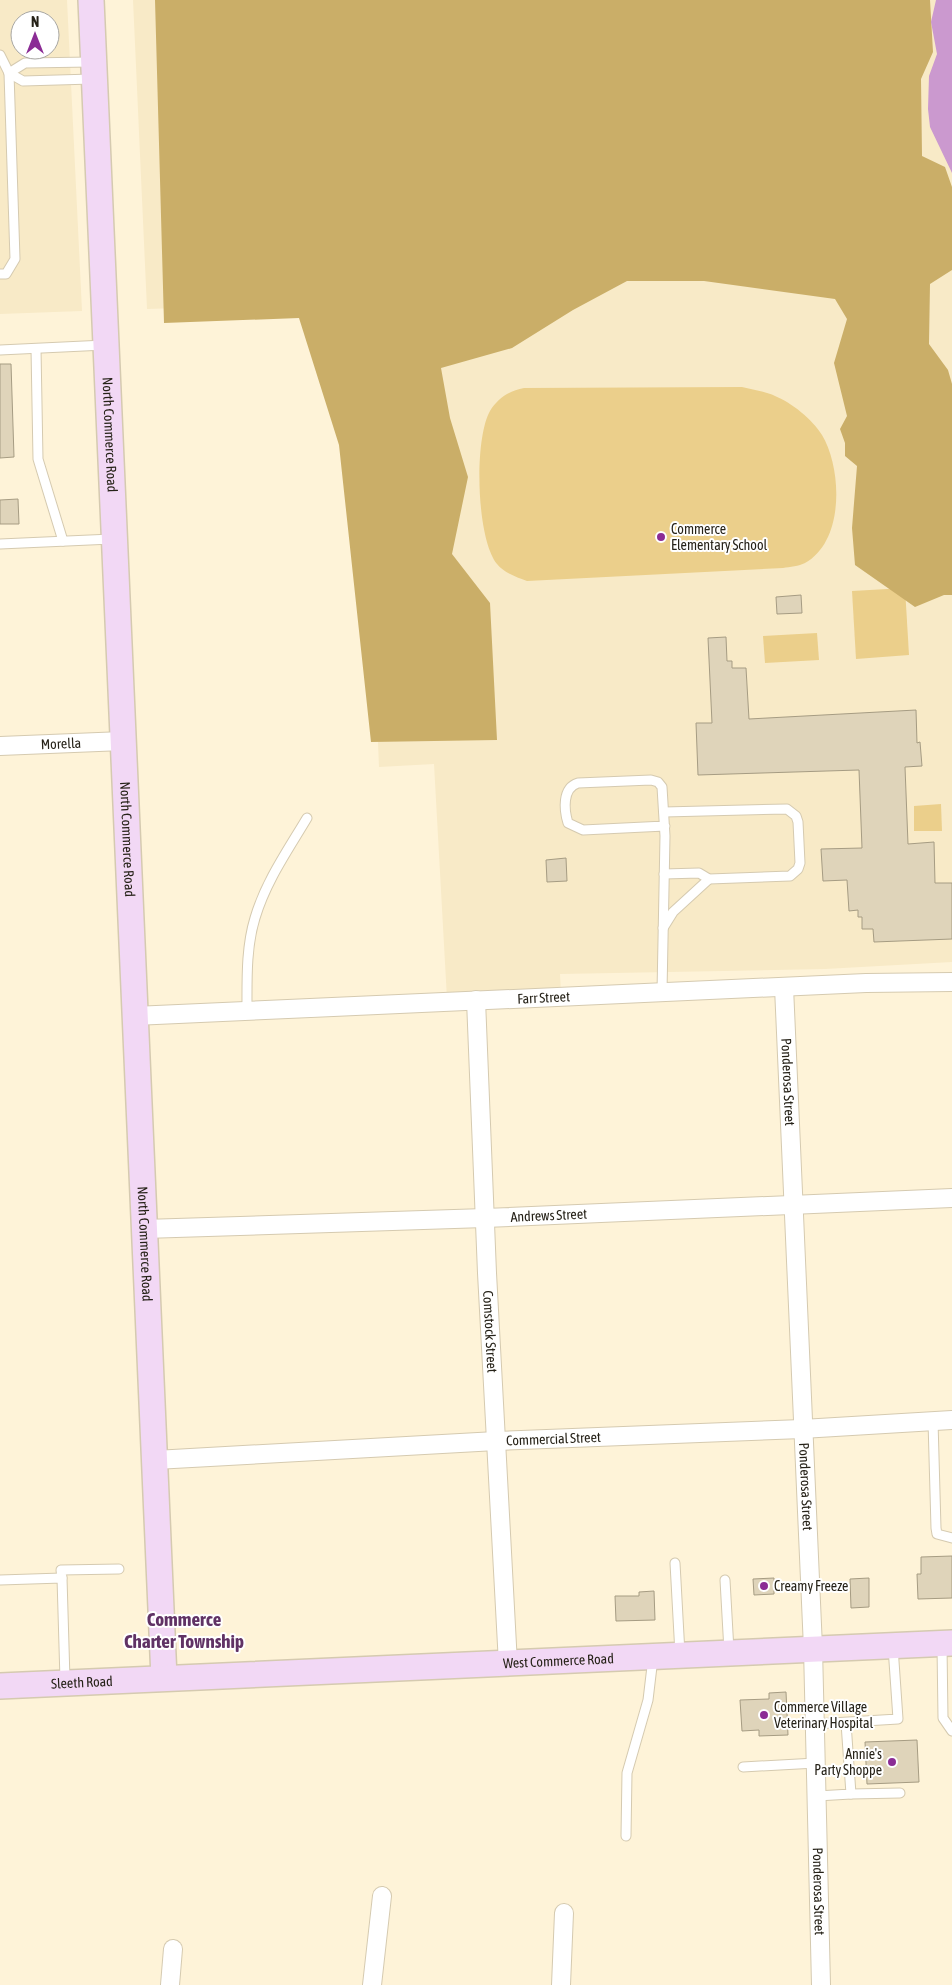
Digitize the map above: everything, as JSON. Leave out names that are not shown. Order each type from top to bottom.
[{"type":"main road","name":"North Commerce Road","points":[[91,0],[164,1678]]},
{"type":"main road","name":"West Commerce Road","points":[[164,1678],[680,1657],[813,1648],[947,1643]]},
{"type":"main road","name":"Sleeth Road","points":[[0,1686],[164,1678]]},
{"type":"street","name":"Morella","points":[[0,746],[123,741]]},
{"type":"street","name":"Farr Street","points":[[134,1016],[662,992],[952,982]]},
{"type":"street","name":"Ponderosa Street","points":[[784,987],[813,1648],[821,1985]]},
{"type":"street","name":"Comstock Street","points":[[476,1000],[485,1218],[508,1664]]},
{"type":"street","name":"Andrews Street","points":[[144,1229],[485,1218],[952,1198]]},
{"type":"street","name":"Commercial Street","points":[[155,1460],[496,1441],[802,1429],[952,1420]]},
{"type":"street","points":[[372,1985],[382,1896]]},
{"type":"street","points":[[561,1985],[564,1913]]},
{"type":"street","points":[[170,1985],[173,1949]]},
{"type":"lane","points":[[0,55],[10,74],[15,259],[6,274],[0,274]]},
{"type":"lane","points":[[10,74],[25,63],[94,70]]},
{"type":"lane","points":[[10,74],[23,81],[94,70]]},
{"type":"lane","points":[[0,121],[11,120]]},
{"type":"lane","points":[[0,350],[105,345]]},
{"type":"lane","points":[[36,348],[38,459],[63,541]]},
{"type":"lane","points":[[0,544],[114,539]]},
{"type":"lane","points":[[662,992],[665,826],[662,787],[658,782],[651,780],[578,783],[569,788],[566,794],[566,817],[568,823],[583,830],[665,826]]},
{"type":"lane","points":[[664,812],[781,808],[792,812],[798,822],[800,864],[790,876],[709,879],[699,873],[664,874]]},
{"type":"lane","points":[[247,1010],[254,919],[273,875],[307,818]]},
{"type":"lane","points":[[663,928],[673,912],[709,879]]},
{"type":"lane","points":[[933,1421],[936,1528],[937,1534],[952,1538]]},
{"type":"lane","points":[[674,1564],[680,1657]]},
{"type":"lane","points":[[65,1683],[62,1570],[119,1569]]},
{"type":"lane","points":[[0,1580],[62,1578]]},
{"type":"lane","points":[[725,1580],[729,1654]]},
{"type":"lane","points":[[947,1643],[943,1718],[952,1731]]},
{"type":"lane","points":[[815,1724],[898,1719],[893,1645]]},
{"type":"lane","points":[[626,1836],[627,1773],[648,1700],[653,1658]]},
{"type":"lane","points":[[846,1723],[851,1794]]},
{"type":"lane","points":[[743,1767],[816,1763]]},
{"type":"lane","points":[[817,1796],[900,1793]]},
{"type":"shaded area","points":[[0,0],[67,0],[82,311],[0,314]]},
{"type":"shaded area","name":"Commerce Elementary School","points":[[133,0],[952,0],[952,962],[825,969],[560,974],[561,994],[447,999],[434,764],[379,767],[360,302],[147,309]]},
{"type":"shaded area","points":[[155,0],[930,0],[933,52],[921,79],[922,156],[945,167],[952,187],[952,270],[930,284],[929,344],[948,370],[952,384],[952,595],[944,595],[915,607],[855,565],[852,528],[857,466],[845,456],[845,443],[840,429],[847,416],[834,363],[847,319],[835,299],[704,281],[627,281],[573,310],[512,348],[441,368],[450,418],[468,477],[452,554],[490,603],[497,740],[371,742],[339,445],[299,318],[164,323]]},
{"type":"shaded area","points":[[936,0],[952,0],[952,173],[930,127],[928,109],[929,76],[937,54],[931,22]]},
{"type":"shaded area","points":[[742,387],[771,394],[795,407],[818,429],[829,449],[836,484],[833,522],[827,538],[818,553],[805,563],[783,568],[527,581],[507,572],[497,564],[490,551],[481,512],[480,465],[481,443],[485,425],[490,411],[504,396],[524,388]]},
{"type":"shaded area","points":[[905,588],[909,655],[856,659],[852,591]]},
{"type":"shaded area","points":[[817,633],[819,660],[765,663],[763,636]]},
{"type":"shaded area","points":[[941,804],[942,831],[914,831],[914,806]]},
{"type":"building","points":[[0,364],[11,364],[14,457],[0,458]]},
{"type":"building","points":[[18,499],[19,524],[0,524],[0,500]]},
{"type":"building","points":[[801,595],[802,613],[777,614],[776,597]]},
{"type":"building","points":[[726,637],[727,661],[732,661],[732,668],[746,668],[749,719],[916,710],[917,743],[920,742],[922,766],[905,767],[908,844],[934,842],[935,883],[952,883],[952,939],[874,942],[873,929],[862,929],[862,917],[858,917],[858,910],[849,911],[847,880],[823,881],[821,849],[862,848],[859,770],[698,775],[696,723],[712,723],[708,638]]},
{"type":"building","points":[[566,858],[567,881],[547,882],[546,860]]},
{"type":"building","points":[[952,1556],[952,1598],[918,1599],[917,1574],[921,1574],[921,1557]]},
{"type":"building","name":"Creamy Freeze","points":[[774,1578],[774,1594],[754,1595],[753,1579]]},
{"type":"building","points":[[869,1578],[869,1607],[851,1608],[850,1579]]},
{"type":"building","points":[[654,1591],[655,1620],[616,1621],[615,1596],[639,1596],[639,1592]]},
{"type":"building","name":"Commerce Village Veterinary Hospital","points":[[786,1692],[788,1735],[759,1736],[759,1730],[742,1731],[740,1700],[769,1699],[769,1693]]},
{"type":"building","name":"Annie's Party Shoppe","points":[[917,1740],[919,1782],[867,1784],[865,1742]]},
{"type":"place","name":"Commerce Elementary School","points":[[661,537]]},
{"type":"place","name":"Creamy Freeze","points":[[764,1586]]},
{"type":"place","name":"Commerce Village Veterinary Hospital","points":[[764,1715]]},
{"type":"place","name":"Annie's Party Shoppe","points":[[892,1762]]},
{"type":"district","name":"Commerce Charter Township","points":[[184,1630]]}]
